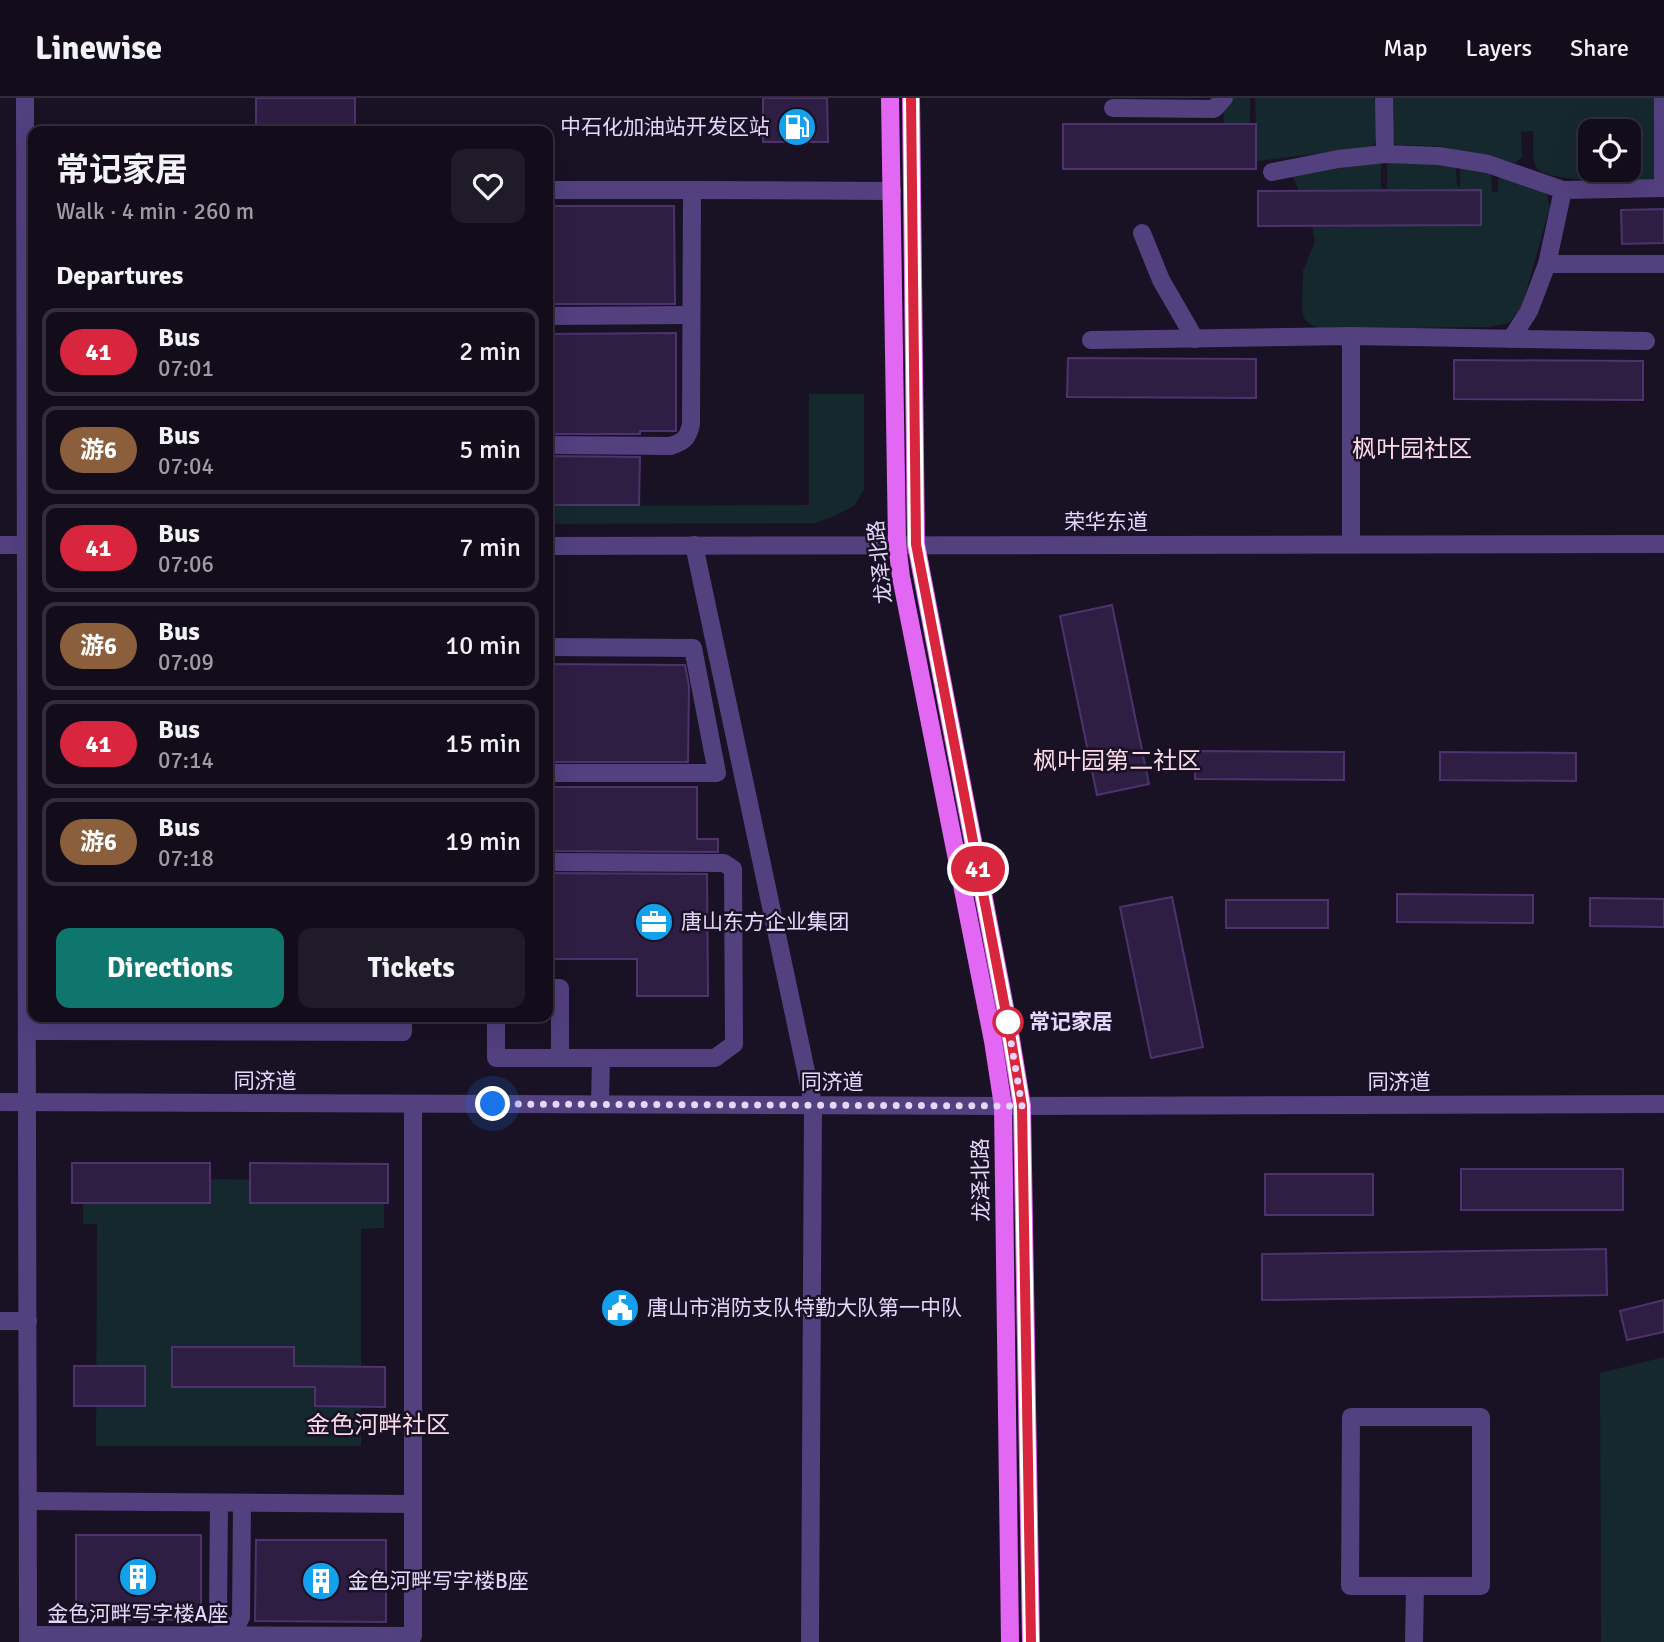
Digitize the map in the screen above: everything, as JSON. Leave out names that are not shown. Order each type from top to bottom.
[{"type":"main road","name":"龙泽北路","points":[[890,98],[897,544],[901,577],[993,1041],[1003,1106],[1010,1642]]},
{"type":"main road","name":"龙泽北路","points":[[911,98],[916,544],[1022,1106],[1031,1642]]},
{"type":"street","points":[[25,98],[28,366]]},
{"type":"street","points":[[1113,108],[1214,109],[1224,98]]},
{"type":"street","points":[[1384,98],[1385,154]]},
{"type":"street","points":[[1272,172],[1338,159],[1385,154],[1439,156],[1488,164],[1563,190],[1664,188],[1663,98]]},
{"type":"street","points":[[553,190],[892,191]]},
{"type":"street","points":[[553,445],[670,446],[682,443],[689,435],[692,190]]},
{"type":"street","points":[[1511,339],[1529,311],[1547,264],[1563,190]]},
{"type":"street","points":[[1142,233],[1161,279],[1195,338]]},
{"type":"street","points":[[1547,264],[1664,264]]},
{"type":"street","points":[[553,316],[691,314]]},
{"type":"street","points":[[1351,336],[1351,544]]},
{"type":"street","points":[[1091,340],[1351,336],[1646,341]]},
{"type":"street","name":"荣华东道","points":[[553,546],[1664,544]]},
{"type":"street","points":[[0,545],[28,545]]},
{"type":"street","points":[[694,545],[813,1104],[810,1642]]},
{"type":"street","points":[[553,647],[693,648],[717,773],[553,773]]},
{"type":"street","points":[[496,1022],[496,1058],[715,1058],[734,1044],[733,869],[724,863],[553,862]]},
{"type":"street","points":[[28,869],[28,1639],[413,1636],[413,1104]]},
{"type":"street","points":[[553,988],[560,988],[560,1058]]},
{"type":"street","points":[[27,1031],[403,1032],[403,1022]]},
{"type":"street","points":[[600,1104],[601,1058]]},
{"type":"street","name":"同济道","points":[[0,1102],[1003,1106],[1664,1104]]},
{"type":"street","points":[[0,1321],[27,1321]]},
{"type":"street","points":[[1351,1417],[1481,1418],[1481,1586],[1415,1586],[1350,1586],[1351,1417]]},
{"type":"street","points":[[28,1502],[412,1504]]},
{"type":"street","points":[[219,1503],[219,1616],[231,1639]]},
{"type":"street","points":[[231,1639],[241,1617],[242,1503]]},
{"type":"street","points":[[1414,1642],[1415,1586]]},
{"type":"shaded area","points":[[1229,98],[1250,98],[1250,128],[1256,129],[1255,98],[1373,98],[1379,116],[1379,131],[1370,147],[1235,164],[1225,157],[1223,108]]},
{"type":"shaded area","points":[[1389,98],[1656,98],[1656,176],[1650,181],[1641,181],[1641,119],[1578,119],[1578,179],[1544,173],[1537,168],[1534,160],[1533,131],[1521,132],[1522,157],[1515,163],[1440,146],[1398,145],[1391,141]]},
{"type":"shaded area","points":[[1412,160],[1456,166],[1457,186],[1460,186],[1460,167],[1491,173],[1492,192],[1498,191],[1498,180],[1501,177],[1546,192],[1550,207],[1522,306],[1509,323],[1490,327],[1321,329],[1309,324],[1302,310],[1303,271],[1315,241],[1311,221],[1291,172],[1381,162],[1381,188],[1387,189],[1387,162]]},
{"type":"shaded area","points":[[809,394],[864,394],[864,489],[855,505],[835,516],[815,523],[553,524],[553,506],[809,505]]},
{"type":"shaded area","points":[[83,1179],[384,1180],[384,1228],[361,1229],[361,1446],[96,1446],[97,1224],[83,1224]]},
{"type":"shaded area","points":[[1664,1357],[1664,1642],[1601,1642],[1600,1373]]},
{"type":"building","points":[[256,98],[355,98],[355,126],[256,126]]},
{"type":"building","points":[[763,98],[827,98],[828,142],[763,142]]},
{"type":"building","points":[[1063,124],[1256,124],[1256,169],[1063,169]]},
{"type":"building","points":[[1481,190],[1481,225],[1258,226],[1258,191]]},
{"type":"building","points":[[553,206],[674,206],[675,304],[553,304]]},
{"type":"building","points":[[1664,209],[1664,243],[1622,244],[1621,210]]},
{"type":"building","points":[[676,333],[676,431],[640,431],[640,434],[553,434],[553,334]]},
{"type":"building","points":[[1068,358],[1256,359],[1256,398],[1067,397]]},
{"type":"building","points":[[1454,360],[1643,361],[1643,400],[1454,399]]},
{"type":"building","points":[[553,456],[640,457],[639,505],[553,505]]},
{"type":"building","points":[[1112,605],[1149,784],[1097,795],[1060,616]]},
{"type":"building","points":[[553,664],[685,665],[689,686],[688,762],[553,762]]},
{"type":"building","points":[[1195,751],[1344,752],[1344,780],[1195,779]]},
{"type":"building","points":[[1440,752],[1576,753],[1576,781],[1440,780]]},
{"type":"building","points":[[553,787],[697,787],[697,839],[718,839],[718,852],[553,851]]},
{"type":"building","points":[[553,873],[707,874],[708,996],[637,996],[637,959],[553,959]]},
{"type":"building","points":[[1397,894],[1533,895],[1533,923],[1397,922]]},
{"type":"building","points":[[1172,897],[1203,1047],[1151,1058],[1120,907]]},
{"type":"building","points":[[1590,898],[1664,899],[1664,927],[1590,926]]},
{"type":"building","points":[[1226,900],[1328,900],[1328,928],[1226,928]]},
{"type":"building","points":[[72,1163],[210,1163],[210,1203],[72,1203]]},
{"type":"building","points":[[250,1163],[388,1164],[388,1203],[250,1203]]},
{"type":"building","points":[[1461,1169],[1623,1169],[1623,1210],[1461,1210]]},
{"type":"building","points":[[1265,1174],[1373,1174],[1373,1215],[1265,1215]]},
{"type":"building","points":[[1606,1249],[1607,1295],[1262,1300],[1262,1254]]},
{"type":"building","points":[[1664,1300],[1664,1332],[1627,1340],[1620,1311]]},
{"type":"building","points":[[172,1347],[294,1347],[294,1366],[385,1367],[385,1407],[315,1406],[315,1387],[172,1387]]},
{"type":"building","points":[[74,1366],[145,1366],[145,1406],[74,1406]]},
{"type":"building","name":"金色河畔写字楼A座","points":[[76,1535],[201,1535],[201,1620],[76,1619]]},
{"type":"building","name":"金色河畔写字楼B座","points":[[256,1540],[386,1540],[386,1622],[255,1621]]},
{"type":"bus line","name":"41","points":[[911,98],[916,544],[1022,1106],[1031,1642]]},
{"type":"place","name":"中石化加油站开发区站","points":[[797,127]]},
{"type":"place","name":"唐山东方企业集团","points":[[654,922]]},
{"type":"place","name":"常记家居","points":[[1008,1022]]},
{"type":"place","name":"唐山市消防支队特勤大队第一中队","points":[[620,1308]]},
{"type":"place","name":"金色河畔写字楼A座","points":[[138,1577]]},
{"type":"place","name":"金色河畔写字楼B座","points":[[321,1581]]},
{"type":"district","name":"枫叶园社区","points":[[1412,449]]},
{"type":"district","name":"枫叶园第二社区","points":[[1117,761]]},
{"type":"district","name":"金色河畔社区","points":[[378,1425]]},
{"type":"route","points":[[493,1104],[1022,1106],[1006,1013],[1008,1022]]}]
